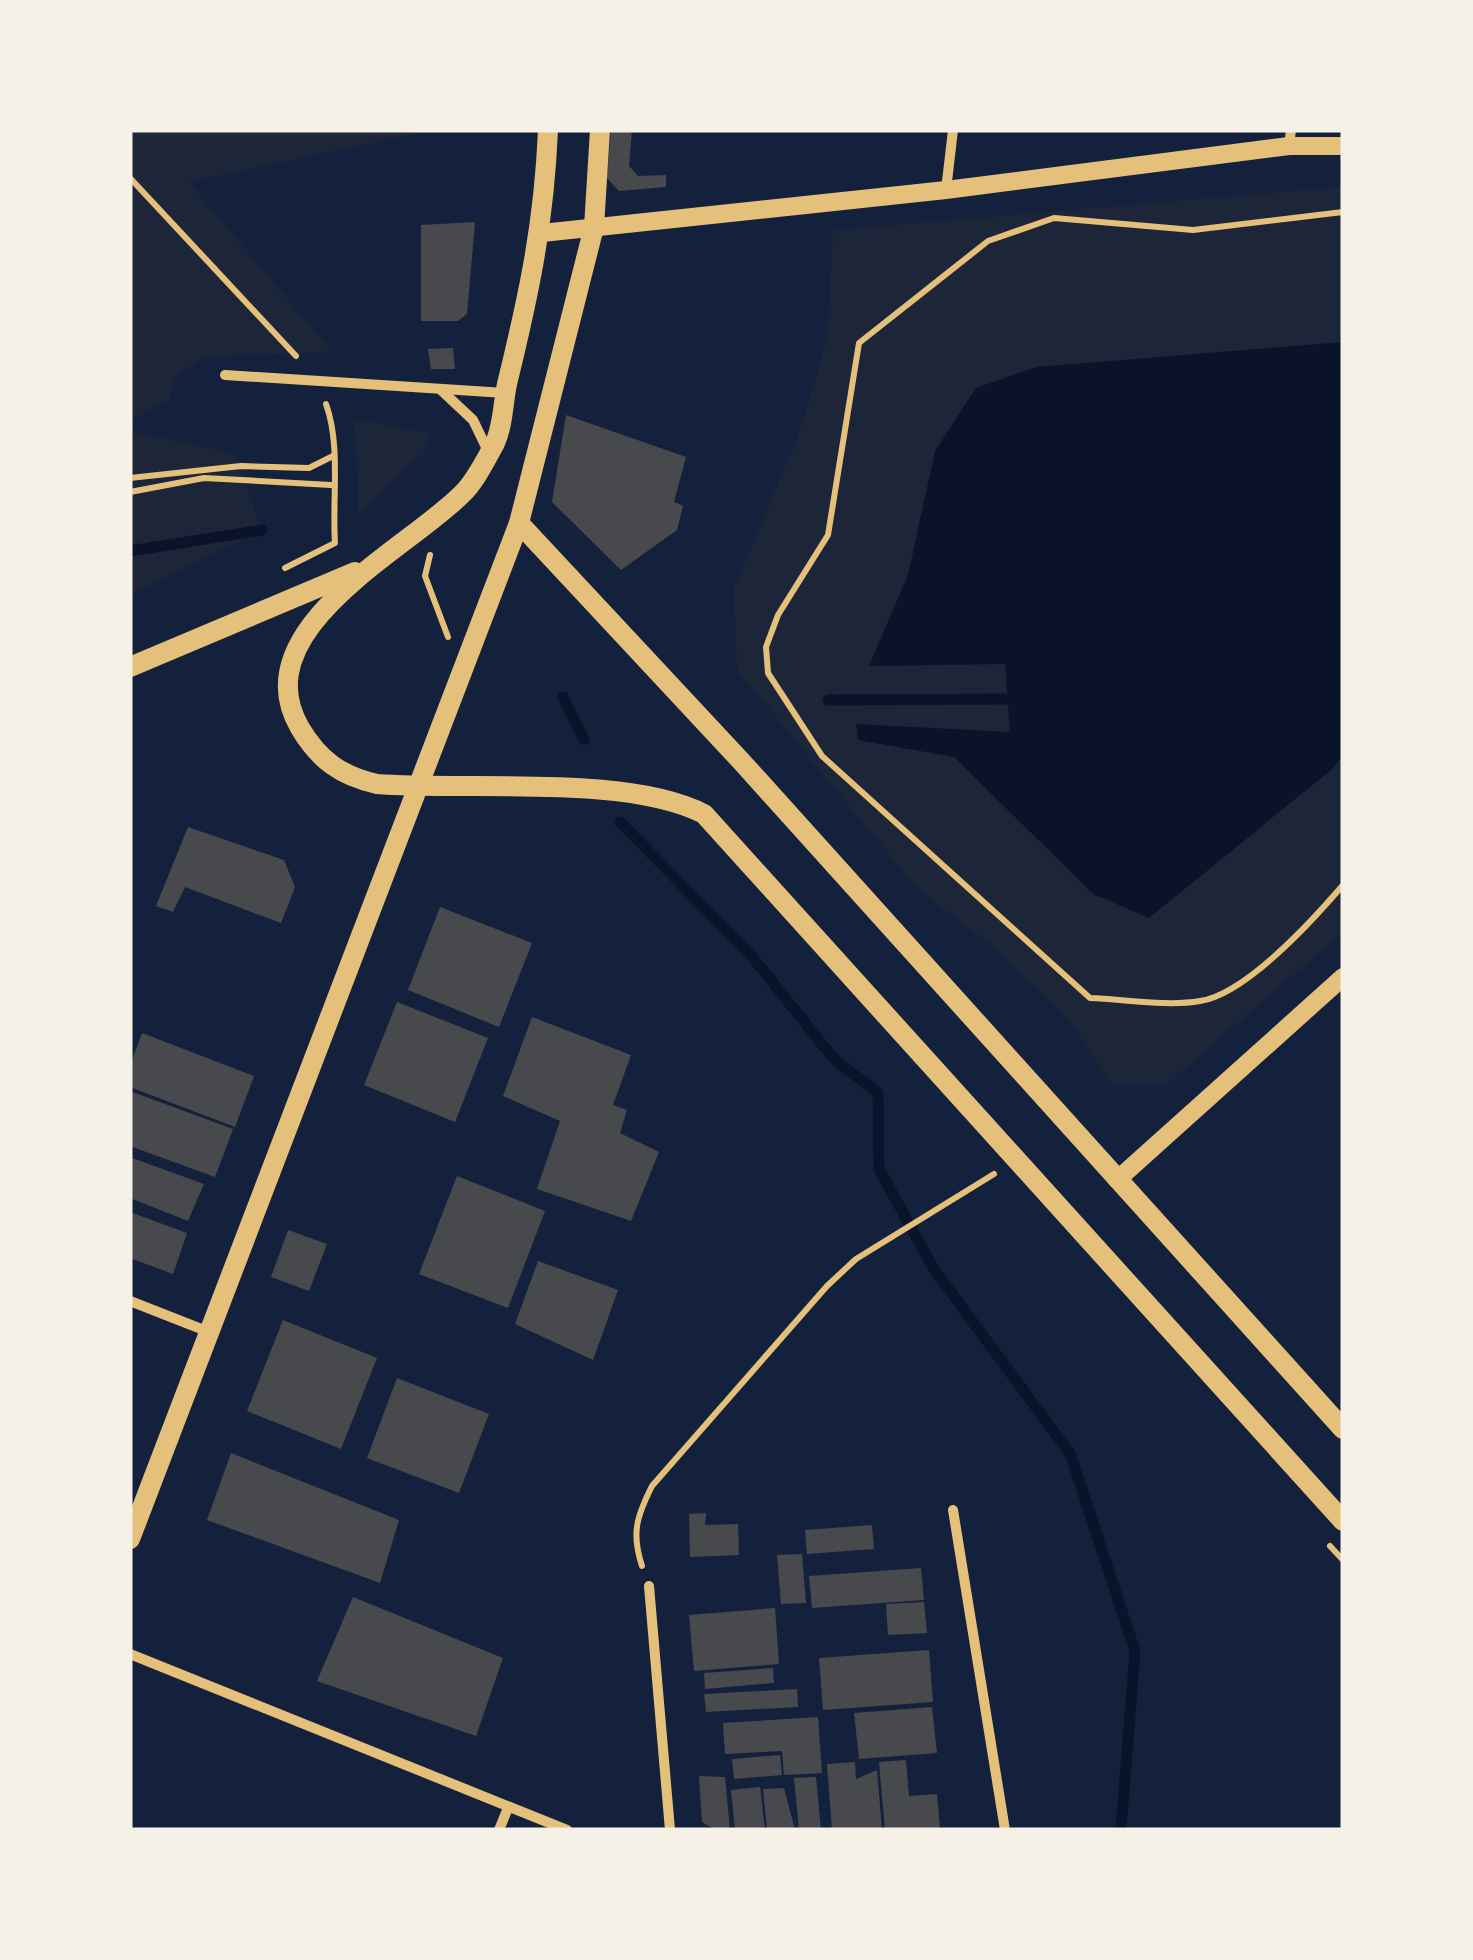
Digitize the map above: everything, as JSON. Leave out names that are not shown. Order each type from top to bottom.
[{"type":"main road","points":[[548,130],[542,232],[497,440],[465,492],[376,563],[310,625],[289,673],[294,717],[308,741],[348,778],[420,787],[636,791],[683,803],[704,814],[1343,1521]]},
{"type":"main road","points":[[130,1539],[519,523],[594,228],[600,130]]},
{"type":"main road","points":[[519,523],[741,761],[1343,1430]]},
{"type":"main road","points":[[130,667],[376,563]]},
{"type":"street","points":[[946,190],[953,130]]},
{"type":"street","points":[[542,232],[946,190],[1290,138],[1343,146]]},
{"type":"street","points":[[225,375],[505,392]]},
{"type":"street","points":[[440,388],[473,420],[488,454]]},
{"type":"street","points":[[1117,1180],[1343,978]]},
{"type":"street","points":[[130,1300],[210,1332]]},
{"type":"street","points":[[954,1510],[1005,1830]]},
{"type":"street","points":[[649,1586],[670,1830]]},
{"type":"street","points":[[130,1654],[567,1830]]},
{"type":"street","points":[[499,1830],[508,1808]]},
{"type":"path","points":[[130,178],[319,381],[336,432],[332,485],[335,543]]},
{"type":"path","points":[[1343,212],[1192,230],[1054,218],[988,241],[859,343],[828,535],[778,614],[766,647],[768,673],[822,756],[1090,998],[1200,1002],[1232,990],[1317,916],[1343,885]]},
{"type":"path","points":[[130,478],[241,466],[309,468],[334,456]]},
{"type":"path","points":[[130,492],[204,478],[332,485]]},
{"type":"path","points":[[412,536],[432,557],[425,576],[449,642],[469,656]]},
{"type":"path","points":[[649,1586],[634,1544],[635,1520],[652,1486],[856,1259],[996,1174]]},
{"type":"shaded area","points":[[130,130],[433,130],[189,182],[332,352],[202,357],[176,377],[169,400],[130,421]]},
{"type":"shaded area","points":[[1343,187],[1343,932],[1167,1084],[1111,1084],[1069,1020],[998,951],[916,887],[737,670],[734,588],[799,434],[827,340],[833,230]]},
{"type":"shaded area","points":[[1343,342],[1343,756],[1331,770],[1149,918],[1093,894],[954,757],[858,740],[856,724],[1010,732],[1005,664],[869,666],[908,575],[935,451],[976,388],[1036,367]]},
{"type":"shaded area","points":[[354,419],[430,433],[426,450],[359,513]]},
{"type":"shaded area","points":[[130,431],[236,454],[262,530],[130,596]]},
{"type":"building","points":[[611,130],[632,130],[629,166],[638,176],[666,175],[666,187],[619,191],[607,178]]},
{"type":"building","points":[[475,222],[467,314],[458,321],[421,321],[421,225]]},
{"type":"building","points":[[453,348],[455,369],[431,369],[428,349]]},
{"type":"building","points":[[566,415],[686,457],[674,502],[683,506],[677,530],[621,570],[552,502]]},
{"type":"building","points":[[188,827],[284,860],[295,887],[281,923],[185,887],[173,912],[156,906]]},
{"type":"building","points":[[440,907],[532,943],[499,1027],[408,990]]},
{"type":"building","points":[[397,1002],[488,1038],[455,1122],[364,1085]]},
{"type":"building","points":[[532,1017],[631,1055],[613,1105],[627,1110],[620,1133],[659,1152],[631,1221],[537,1189],[560,1121],[503,1096]]},
{"type":"building","points":[[142,1033],[254,1076],[235,1127],[130,1087],[130,1065]]},
{"type":"building","points":[[130,1091],[233,1129],[215,1177],[130,1146]]},
{"type":"building","points":[[132,1158],[204,1184],[188,1221],[130,1198]]},
{"type":"building","points":[[457,1176],[545,1211],[508,1308],[419,1274]]},
{"type":"building","points":[[130,1212],[187,1233],[173,1274],[130,1258]]},
{"type":"building","points":[[288,1230],[327,1244],[309,1291],[271,1277]]},
{"type":"building","points":[[538,1261],[618,1290],[593,1360],[515,1324]]},
{"type":"building","points":[[283,1320],[377,1358],[341,1449],[247,1411]]},
{"type":"building","points":[[397,1378],[489,1414],[459,1493],[367,1458]]},
{"type":"building","points":[[231,1453],[399,1520],[380,1583],[207,1520]]},
{"type":"building","points":[[706,1513],[705,1525],[738,1524],[739,1555],[690,1557],[689,1514]]},
{"type":"building","points":[[872,1525],[874,1549],[807,1554],[805,1530]]},
{"type":"building","points":[[802,1554],[806,1603],[781,1604],[777,1555]]},
{"type":"building","points":[[921,1568],[924,1600],[812,1608],[809,1576]]},
{"type":"building","points":[[353,1597],[503,1658],[476,1736],[317,1681]]},
{"type":"building","points":[[924,1602],[927,1633],[888,1635],[886,1604]]},
{"type":"building","points":[[775,1608],[779,1664],[694,1671],[689,1615]]},
{"type":"building","points":[[929,1650],[933,1702],[823,1710],[819,1658]]},
{"type":"building","points":[[773,1668],[774,1683],[705,1689],[704,1673]]},
{"type":"building","points":[[797,1689],[798,1707],[706,1712],[704,1694]]},
{"type":"building","points":[[932,1707],[937,1753],[859,1759],[854,1713]]},
{"type":"building","points":[[818,1717],[822,1773],[784,1775],[782,1751],[725,1754],[723,1723]]},
{"type":"building","points":[[780,1755],[782,1775],[734,1779],[732,1759]]},
{"type":"building","points":[[906,1760],[909,1796],[937,1794],[940,1830],[885,1830],[879,1762]]},
{"type":"building","points":[[855,1762],[856,1779],[877,1770],[882,1830],[832,1830],[827,1764]]},
{"type":"building","points":[[699,1776],[725,1777],[730,1830],[716,1830],[702,1822]]},
{"type":"building","points":[[816,1777],[821,1830],[799,1830],[794,1778]]},
{"type":"building","points":[[760,1787],[765,1830],[735,1830],[731,1790]]},
{"type":"building","points":[[784,1788],[795,1830],[767,1830],[763,1789]]},
{"type":"waterway","points":[[130,551],[262,530]]},
{"type":"waterway","points":[[563,697],[584,739]]},
{"type":"waterway","points":[[828,700],[1008,699]]},
{"type":"waterway","points":[[620,822],[750,954],[834,1059],[878,1093],[879,1169],[935,1271],[1070,1453],[1135,1651],[1121,1830]]}]
